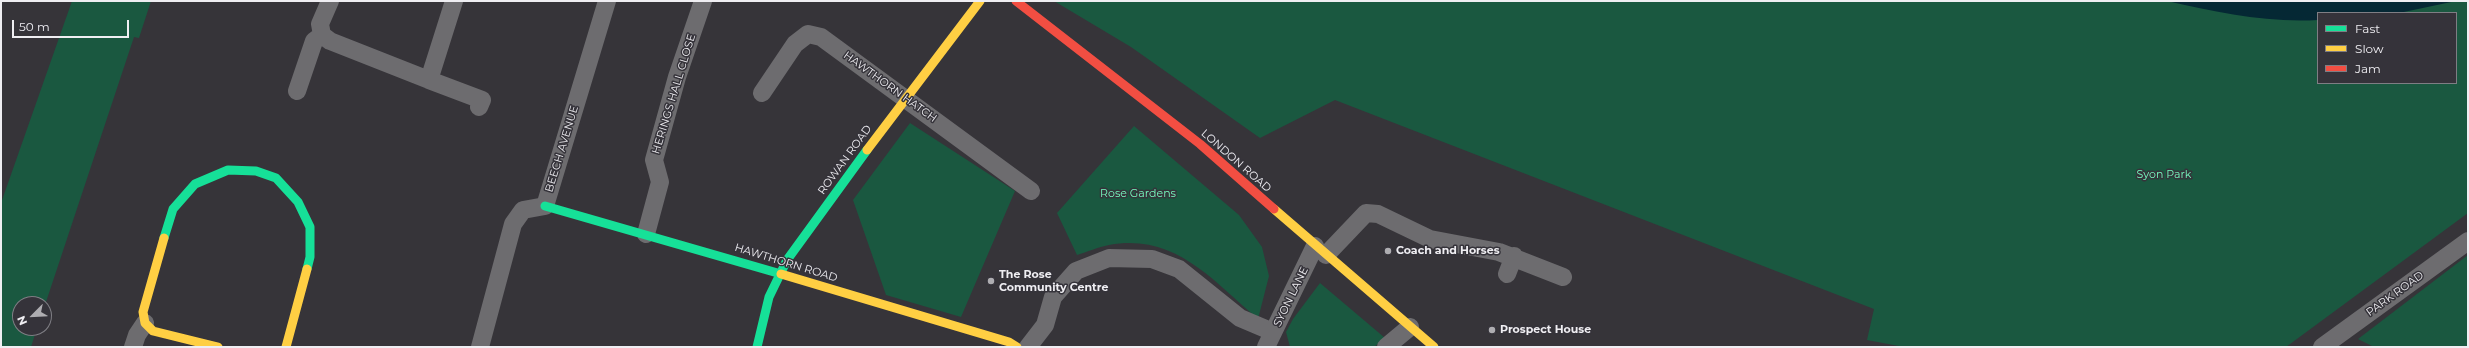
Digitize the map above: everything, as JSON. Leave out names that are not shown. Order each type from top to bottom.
[{"type":"street","points":[[330,1],[320,24],[322,35],[330,41],[482,100],[479,107]]},
{"type":"street","points":[[429,80],[454,1]]},
{"type":"street","name":"BEECH AVENUE","points":[[480,347],[513,224],[523,210],[545,206],[606,1]]},
{"type":"street","name":"HERINGS HALL CLOSE","points":[[646,234],[660,182],[654,160],[677,77],[703,1]]},
{"type":"street","name":"ROWAN ROAD","points":[[758,347],[769,297],[787,260],[905,97],[946,48],[980,1]]},
{"type":"street","name":"LONDON ROAD","points":[[1016,1],[1200,144],[1320,250],[1434,347]]},
{"type":"street","name":"HAWTHORN HATCH","points":[[762,93],[795,44],[808,34],[821,37],[905,97],[1030,191]]},
{"type":"street","points":[[297,91],[314,41],[322,35]]},
{"type":"street","points":[[218,347],[153,331],[145,323],[143,312],[174,209],[195,184],[228,170],[256,171],[276,178],[298,202],[310,227],[310,257],[286,347]]},
{"type":"street","name":"HAWTHORN ROAD","points":[[545,206],[646,234],[1009,342],[1017,347]]},
{"type":"street","name":"SYON LANE","points":[[1270,340],[1320,250],[1366,213],[1378,214],[1430,239],[1514,256]]},
{"type":"street","name":"PARK ROAD","points":[[2322,347],[2468,240]]},
{"type":"street","points":[[1507,274],[1514,256],[1563,277]]},
{"type":"street","points":[[1028,347],[1044,326],[1053,297],[1076,271],[1109,258],[1152,259],[1179,269],[1270,340]]},
{"type":"street","points":[[134,347],[137,335],[145,323]]},
{"type":"street","points":[[1386,347],[1410,327]]},
{"type":"green space","points":[[72,1],[151,1],[139,38],[134,37],[48,296],[12,296],[12,336],[34,336],[31,347],[1,347],[1,203]]},
{"type":"green space","name":"Syon Park","points":[[1054,1],[2468,1],[2468,213],[2286,347],[1904,347],[1867,340],[1874,309],[1335,100],[1260,138],[1131,47]]},
{"type":"green space","points":[[910,123],[1015,191],[961,317],[886,295],[853,200]]},
{"type":"green space","name":"Rose Gardens","points":[[1134,126],[1239,215],[1262,247],[1269,276],[1258,319],[1225,289],[1191,263],[1173,253],[1154,246],[1132,243],[1109,245],[1077,255],[1057,213]]},
{"type":"green space","points":[[2468,255],[2468,347],[2374,347],[2358,339]]},
{"type":"green space","points":[[1320,283],[1385,338],[1374,347],[1290,347],[1286,332],[1293,319]]},
{"type":"water","points":[[2167,1],[2456,1],[2404,12],[2317,12],[2317,20],[2280,20],[2242,16]]},
{"type":"traffic: fast","points":[[757,347],[769,297],[787,260],[867,150]]},
{"type":"traffic: fast","points":[[164,238],[173,209],[195,184],[228,170],[256,171],[276,178],[298,202],[310,227],[310,257],[307,269]]},
{"type":"traffic: fast","points":[[545,206],[781,274]]},
{"type":"traffic: slow","points":[[867,150],[980,1]]},
{"type":"traffic: slow","points":[[1274,209],[1434,347]]},
{"type":"traffic: slow","points":[[164,238],[143,312],[145,323],[153,331],[218,347]]},
{"type":"traffic: slow","points":[[286,347],[307,269]]},
{"type":"traffic: slow","points":[[781,274],[1009,342],[1017,347]]},
{"type":"traffic: jam","points":[[1016,1],[1200,144],[1274,209]]},
{"type":"place","name":"Coach and Horses","points":[[1388,251]]},
{"type":"place","name":"The Rose Community Centre","points":[[991,281]]},
{"type":"place","name":"Prospect House","points":[[1492,330]]}]
